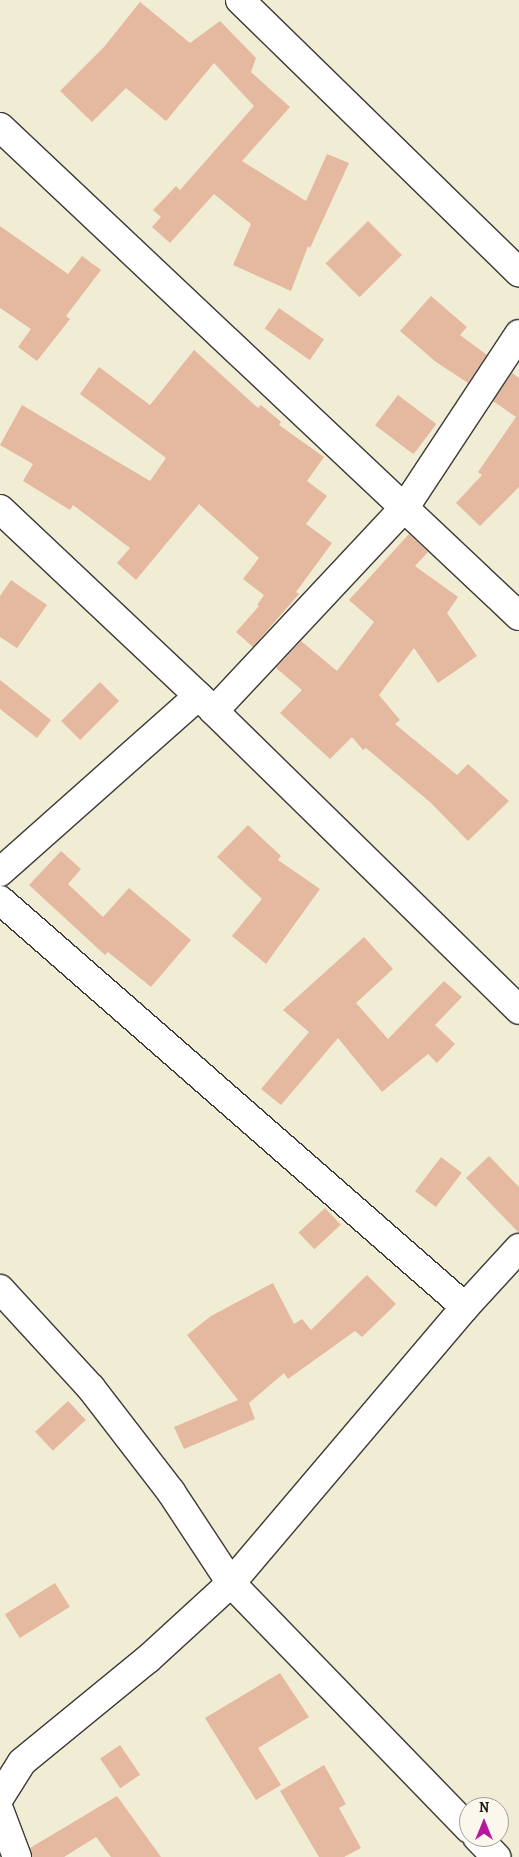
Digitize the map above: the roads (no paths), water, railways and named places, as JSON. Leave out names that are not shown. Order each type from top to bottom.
[{"type":"street","points":[[240,0],[519,272]]},
{"type":"street","points":[[0,127],[519,616]]},
{"type":"street","points":[[0,872],[206,704],[405,507],[519,334]]},
{"type":"street","points":[[0,509],[206,704],[519,1010]]},
{"type":"street","points":[[0,900],[465,1307]]},
{"type":"street","points":[[0,1797],[22,1762],[148,1659],[231,1583],[465,1307],[519,1248]]},
{"type":"street","points":[[0,1289],[91,1388],[171,1492],[231,1583],[459,1819]]},
{"type":"street","points":[[0,1812],[17,1857]]},
{"type":"street","points":[[486,1847],[496,1857]]}]
